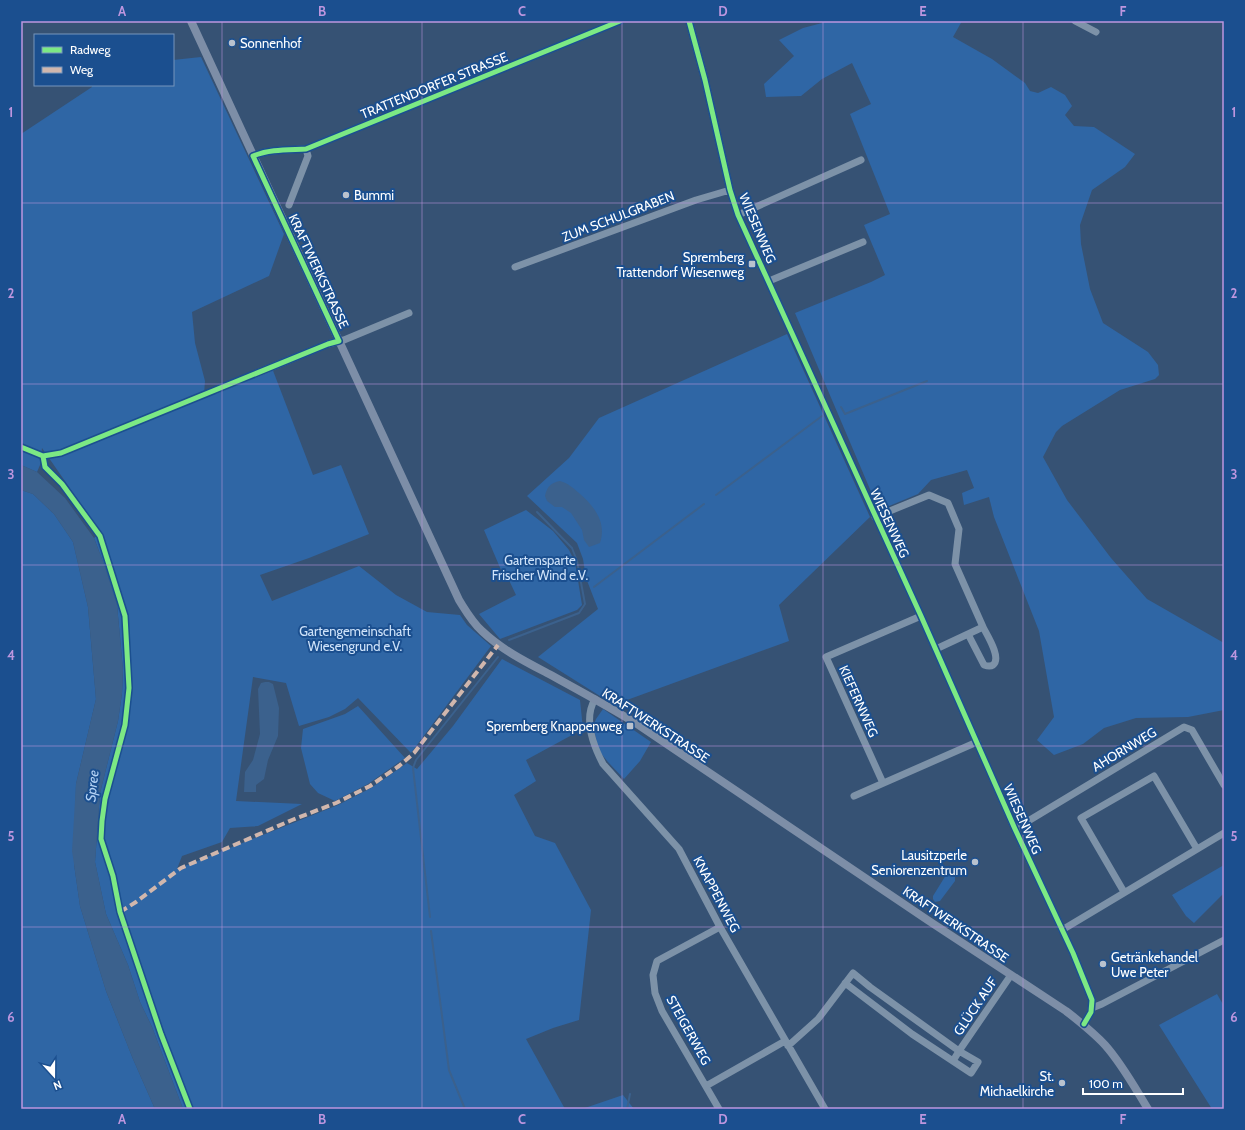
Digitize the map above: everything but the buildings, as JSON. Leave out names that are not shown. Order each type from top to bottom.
[{"type":"main road","name":"KRAFTWERKSTRASSE","points":[[191,21],[459,600],[470,618],[482,631],[504,649],[637,724],[1084,1024],[1107,1047],[1148,1109]]},
{"type":"street","name":"TRATTENDORFER STRASSE","points":[[254,156],[280,150],[306,149],[620,21]]},
{"type":"street","name":"WIESENWEG","points":[[689,21],[705,80],[730,190],[738,215],[936,649],[1015,829],[1073,953],[1090,994],[1092,1008]]},
{"type":"street","points":[[1075,21],[1096,32]]},
{"type":"street","points":[[290,205],[308,156],[306,149]]},
{"type":"street","name":"WIESENWEG","points":[[738,215],[861,160]]},
{"type":"street","name":"ZUM SCHULGRABEN","points":[[515,267],[696,200],[730,190]]},
{"type":"street","name":"WIESENWEG","points":[[769,281],[863,242]]},
{"type":"street","name":"KRAFTWERKSTRASSE","points":[[216,390],[328,344],[409,313]]},
{"type":"street","name":"WIESENWEG","points":[[875,517],[929,495],[948,503],[959,529],[955,564],[996,655],[996,661],[993,665],[988,667],[984,665],[968,634]]},
{"type":"street","name":"KIEFERNWEG","points":[[883,783],[826,657],[921,616]]},
{"type":"street","points":[[936,649],[983,627]]},
{"type":"street","name":"KNAPPENWEG","points":[[595,699],[591,707],[590,718],[592,738],[603,764],[679,849],[720,927],[825,1109]]},
{"type":"street","name":"AHORNWEG","points":[[1015,829],[1184,727],[1192,730],[1224,785]]},
{"type":"street","points":[[854,796],[977,742]]},
{"type":"street","points":[[1124,892],[1081,818],[1154,776],[1197,849]]},
{"type":"street","points":[[1062,930],[1224,833]]},
{"type":"street","name":"STEIGERWEG","points":[[719,1109],[662,1011],[655,993],[653,975],[657,961],[720,927]]},
{"type":"street","points":[[1084,1024],[1092,1008],[1224,940]]},
{"type":"street","name":"GLÜCK AUF","points":[[853,973],[870,987],[920,1022],[978,1062],[971,1073],[912,1034],[845,983],[853,973]]},
{"type":"street","name":"GLÜCK AUF","points":[[953,1061],[1011,975]]},
{"type":"street","points":[[787,1043],[818,1019],[845,983]]},
{"type":"street","points":[[863,997],[870,987]]},
{"type":"street","points":[[912,1034],[920,1022]]},
{"type":"street","name":"STEIGERWEG","points":[[706,1086],[787,1043]]},
{"type":"green space","points":[[822,21],[962,21],[953,37],[992,59],[1025,83],[1030,91],[1038,93],[1051,87],[1065,95],[1072,106],[1065,115],[1074,126],[1094,127],[1135,154],[1125,167],[1092,190],[1080,225],[1081,244],[1090,289],[1103,323],[1148,352],[1158,365],[1159,375],[1155,379],[1120,390],[1062,426],[1056,432],[1043,457],[1067,500],[1111,558],[1147,599],[1224,643],[1224,710],[1188,717],[1136,718],[1104,728],[1083,744],[1054,755],[1037,740],[1054,717],[1039,631],[994,517],[989,497],[964,505],[962,493],[974,488],[967,470],[931,480],[918,494],[877,511],[875,501],[795,313],[885,275],[864,225],[890,214],[850,114],[871,104],[852,63],[822,79],[801,96],[766,97],[764,84],[794,56],[779,40],[803,28],[822,23]]},
{"type":"green space","name":"Gartengemeinschaft Wiesengrund e.V.","points":[[201,57],[284,234],[269,276],[192,312],[195,343],[205,381],[204,394],[272,368],[313,475],[341,465],[369,534],[309,558],[260,575],[272,601],[359,566],[396,595],[427,612],[460,615],[467,625],[491,646],[411,753],[358,698],[345,709],[329,717],[299,726],[286,683],[253,677],[236,801],[302,804],[258,826],[230,828],[222,842],[182,856],[177,869],[338,805],[371,788],[407,763],[417,769],[453,726],[502,659],[580,700],[583,729],[526,760],[536,781],[514,795],[535,836],[555,843],[591,910],[579,1020],[553,1028],[526,1039],[565,1109],[183,1109],[152,1027],[140,1002],[128,965],[106,914],[95,862],[100,793],[118,721],[122,693],[123,670],[117,605],[94,538],[101,533],[42,448],[40,465],[37,472],[21,465],[21,134],[92,86],[174,86],[174,60]]},
{"type":"green space","points":[[787,334],[870,517],[779,605],[789,641],[627,700],[619,708],[538,657],[598,609],[586,578],[583,559],[577,543],[527,496],[569,458],[599,418]]},
{"type":"green space","points":[[21,490],[33,494],[54,514],[73,542],[88,607],[96,699],[76,784],[74,864],[80,906],[106,991],[155,1109],[21,1109]]},
{"type":"green space","name":"Gartensparte Frischer Wind e.V.","points":[[526,510],[553,531],[569,550],[575,562],[582,605],[577,610],[500,639],[479,614],[516,595],[507,576],[504,577],[484,530]]},
{"type":"green space","points":[[358,706],[405,758],[368,784],[335,801],[318,793],[310,784],[301,748],[303,729],[345,714]]},
{"type":"green space","points":[[603,709],[651,742],[640,761],[624,779],[599,751],[593,726]]},
{"type":"green space","points":[[1224,865],[1224,893],[1194,923],[1186,916],[1172,895]]},
{"type":"green space","points":[[950,872],[955,874],[955,881],[940,901],[935,902],[933,896],[946,875]]},
{"type":"green space","points":[[1217,994],[1224,1006],[1224,1109],[1212,1109],[1159,1025]]},
{"type":"green space","points":[[623,1095],[634,1109],[582,1109]]},
{"type":"water","name":"Spree","points":[[21,465],[37,472],[65,498],[94,538],[117,605],[123,670],[122,693],[118,721],[100,793],[95,862],[106,914],[128,965],[140,1002],[152,1027],[183,1109],[155,1109],[106,991],[80,906],[72,851],[76,784],[96,699],[88,607],[73,542],[54,514],[33,494],[21,490]]},
{"type":"water","points":[[560,481],[575,489],[590,503],[598,515],[602,528],[600,543],[589,547],[584,540],[582,530],[571,513],[562,507],[555,507],[547,501],[545,496],[548,488],[551,484]]},
{"type":"water","points":[[265,682],[273,684],[279,708],[278,736],[268,760],[264,779],[256,785],[256,792],[244,792],[245,772],[253,760],[260,734],[258,689],[261,683]]},
{"type":"waterway","points":[[841,407],[845,414],[927,381]]},
{"type":"waterway","points":[[716,495],[822,416]]},
{"type":"waterway","points":[[594,587],[704,504]]},
{"type":"waterway","points":[[509,640],[579,613],[585,604],[577,561],[572,548],[537,512]]},
{"type":"waterway","points":[[430,917],[413,768],[416,760],[498,657]]},
{"type":"waterway","points":[[431,931],[449,1070],[465,1109]]},
{"type":"waterway","points":[[627,1109],[630,1094]]},
{"type":"marked path","points":[[120,912],[136,902],[181,868],[292,820],[336,803],[370,786],[399,766],[414,753],[498,645]]},
{"type":"cycle path","points":[[21,447],[43,456],[61,453],[328,344],[339,341],[253,156],[273,151],[306,149],[620,21]]},
{"type":"cycle path","points":[[689,21],[705,80],[730,190],[738,215],[921,616],[1015,829],[1073,953],[1092,1000],[1091,1012],[1084,1024]]},
{"type":"cycle path","points":[[43,456],[45,467],[62,484],[100,536],[125,616],[129,688],[125,725],[105,799],[101,839],[113,876],[120,912],[161,1034],[190,1109]]},
{"type":"place","name":"Sonnenhof","points":[[232,43]]},
{"type":"place","name":"Bummi","points":[[346,195]]},
{"type":"place","name":"Spremberg Trattendorf Wiesenweg","points":[[752,264]]},
{"type":"place","name":"Spremberg Knappenweg","points":[[630,726]]},
{"type":"place","name":"Lausitzperle Seniorenzentrum","points":[[975,862]]},
{"type":"place","name":"Getränkehandel Uwe Peter","points":[[1103,964]]},
{"type":"place","name":"St. Michaelkirche","points":[[1062,1083]]}]
